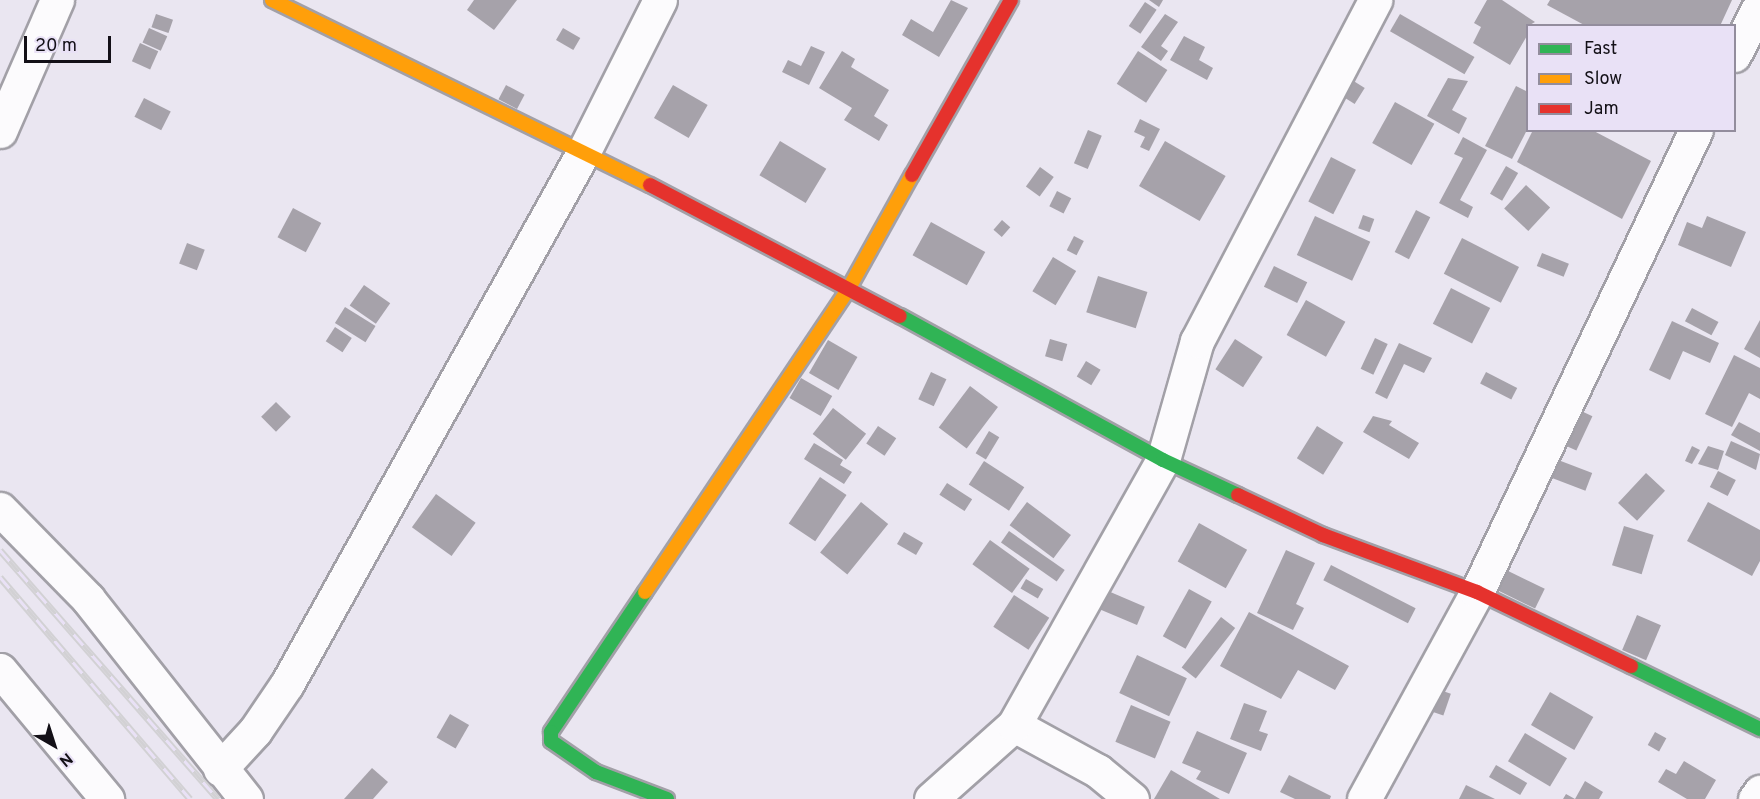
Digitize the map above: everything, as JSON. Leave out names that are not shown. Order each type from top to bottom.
[{"type":"street","points":[[0,131],[57,0]]},
{"type":"street","points":[[272,0],[584,151],[849,288],[1163,460],[1323,535],[1477,592],[1760,729]]},
{"type":"street","points":[[220,770],[255,731],[287,684],[584,151],[660,0]]},
{"type":"street","points":[[667,799],[596,772],[563,752],[551,741],[550,732],[849,288],[1011,0]]},
{"type":"street","points":[[931,799],[1014,724],[1163,460],[1197,341],[1375,0]]},
{"type":"street","points":[[1736,51],[1760,5]]},
{"type":"street","points":[[1364,799],[1477,592],[1695,132]]},
{"type":"street","points":[[0,509],[88,599],[220,770],[246,799]]},
{"type":"street","points":[[0,670],[107,799]]},
{"type":"street","points":[[1014,724],[1098,771],[1132,799]]},
{"type":"street","points":[[1755,799],[1760,792]]},
{"type":"building","points":[[474,0],[517,0],[494,30],[467,10]]},
{"type":"building","points":[[951,0],[968,8],[939,57],[902,35],[911,19],[933,32]]},
{"type":"building","points":[[1149,0],[1163,0],[1159,7]]},
{"type":"building","points":[[1487,0],[1502,0],[1535,22],[1526,24],[1526,37],[1510,65],[1473,43],[1481,27],[1474,23]]},
{"type":"building","points":[[1550,0],[1732,0],[1721,24],[1582,24],[1547,5]]},
{"type":"building","points":[[1145,2],[1157,10],[1140,34],[1129,26]]},
{"type":"building","points":[[156,14],[173,20],[168,33],[151,27]]},
{"type":"building","points":[[1165,14],[1178,22],[1161,46],[1168,51],[1161,61],[1141,47]]},
{"type":"building","points":[[1400,14],[1474,57],[1464,74],[1390,31]]},
{"type":"building","points":[[149,28],[167,36],[161,51],[142,43]]},
{"type":"building","points":[[563,28],[580,38],[573,50],[556,40]]},
{"type":"building","points":[[1184,36],[1205,47],[1199,60],[1213,68],[1207,80],[1170,60]]},
{"type":"building","points":[[140,43],[158,51],[150,69],[132,61]]},
{"type":"building","points":[[811,46],[825,52],[809,85],[782,72],[788,60],[801,66]]},
{"type":"building","points":[[842,51],[855,59],[851,67],[889,90],[874,116],[888,125],[879,141],[844,120],[852,108],[819,88]]},
{"type":"building","points":[[1138,51],[1167,70],[1146,103],[1117,84]]},
{"type":"building","points":[[1448,78],[1468,81],[1452,110],[1467,118],[1459,134],[1427,116]]},
{"type":"building","points":[[1352,80],[1365,88],[1355,104],[1342,96]]},
{"type":"building","points":[[506,85],[525,95],[517,109],[498,99]]},
{"type":"building","points":[[673,85],[708,105],[689,138],[654,118]]},
{"type":"building","points":[[1516,86],[1526,91],[1526,132],[1512,159],[1485,146]]},
{"type":"building","points":[[144,98],[171,112],[161,130],[134,117]]},
{"type":"building","points":[[1395,102],[1434,124],[1412,165],[1372,143]]},
{"type":"building","points":[[1140,119],[1160,129],[1149,151],[1140,147],[1145,137],[1134,132]]},
{"type":"building","points":[[1088,130],[1102,136],[1088,169],[1074,163]]},
{"type":"building","points":[[1532,132],[1596,132],[1651,161],[1622,219],[1517,162]]},
{"type":"building","points":[[1463,137],[1487,150],[1460,200],[1473,207],[1468,218],[1439,203],[1463,158],[1454,154]]},
{"type":"building","points":[[780,141],[826,169],[806,203],[759,175]]},
{"type":"building","points":[[1165,141],[1226,176],[1200,221],[1139,186]]},
{"type":"building","points":[[1331,157],[1356,170],[1333,214],[1308,202]]},
{"type":"building","points":[[1506,166],[1518,173],[1502,201],[1490,194]]},
{"type":"building","points":[[1040,167],[1054,177],[1040,196],[1026,186]]},
{"type":"building","points":[[1526,185],[1550,208],[1528,231],[1504,208]]},
{"type":"building","points":[[1057,191],[1071,198],[1064,213],[1049,206]]},
{"type":"building","points":[[293,208],[321,223],[306,252],[278,237]]},
{"type":"building","points":[[1416,210],[1430,217],[1409,259],[1395,252]]},
{"type":"building","points":[[1363,215],[1374,219],[1369,232],[1358,228]]},
{"type":"building","points":[[1315,216],[1370,242],[1352,281],[1297,255]]},
{"type":"building","points":[[1707,216],[1746,232],[1731,267],[1678,245],[1687,222],[1702,228]]},
{"type":"building","points":[[1002,220],[1010,227],[1002,237],[993,230]]},
{"type":"building","points":[[931,222],[985,252],[967,285],[913,255]]},
{"type":"building","points":[[1074,236],[1084,241],[1077,255],[1067,250]]},
{"type":"building","points":[[1462,238],[1519,267],[1501,303],[1444,274]]},
{"type":"building","points":[[187,243],[205,250],[197,270],[179,264]]},
{"type":"building","points":[[1542,253],[1569,264],[1564,277],[1537,266]]},
{"type":"building","points":[[1053,257],[1076,271],[1056,305],[1032,291]]},
{"type":"building","points":[[1274,266],[1307,282],[1297,303],[1264,287]]},
{"type":"building","points":[[1098,276],[1147,292],[1136,328],[1086,312]]},
{"type":"building","points":[[364,285],[390,303],[376,324],[350,305]]},
{"type":"building","points":[[1451,288],[1490,308],[1472,344],[1433,324]]},
{"type":"building","points":[[1306,300],[1345,322],[1326,357],[1287,335]]},
{"type":"building","points":[[345,307],[376,326],[365,342],[335,323]]},
{"type":"building","points":[[1692,308],[1718,322],[1711,335],[1685,321]]},
{"type":"building","points":[[1760,320],[1760,358],[1744,349]]},
{"type":"building","points":[[1672,321],[1719,343],[1710,363],[1683,351],[1670,380],[1649,370]]},
{"type":"building","points":[[335,327],[352,338],[343,352],[326,341]]},
{"type":"building","points":[[1375,338],[1388,344],[1373,375],[1361,369]]},
{"type":"building","points":[[1050,339],[1067,344],[1062,361],[1045,356]]},
{"type":"building","points":[[1235,339],[1263,357],[1243,387],[1215,369]]},
{"type":"building","points":[[828,340],[857,357],[838,390],[809,373]]},
{"type":"building","points":[[1399,343],[1432,358],[1424,373],[1404,364],[1387,399],[1375,393]]},
{"type":"building","points":[[1734,355],[1760,368],[1760,399],[1749,393],[1732,427],[1705,414]]},
{"type":"building","points":[[1086,361],[1101,370],[1091,385],[1077,376]]},
{"type":"building","points":[[931,372],[946,379],[934,406],[918,399]]},
{"type":"building","points":[[1486,372],[1517,388],[1511,399],[1480,384]]},
{"type":"building","points":[[801,378],[832,396],[821,416],[790,398]]},
{"type":"building","points":[[970,386],[998,407],[967,449],[939,428]]},
{"type":"building","points":[[276,402],[291,417],[276,432],[261,417]]},
{"type":"building","points":[[833,408],[866,434],[846,460],[813,434]]},
{"type":"building","points":[[1577,409],[1592,416],[1576,451],[1561,443]]},
{"type":"building","points":[[1373,416],[1392,421],[1389,425],[1419,443],[1409,459],[1363,432]]},
{"type":"building","points":[[1739,422],[1760,433],[1760,451],[1731,435]]},
{"type":"building","points":[[878,426],[896,438],[884,456],[866,443]]},
{"type":"building","points":[[1317,426],[1343,442],[1323,475],[1297,458]]},
{"type":"building","points":[[989,431],[999,437],[986,459],[976,453]]},
{"type":"building","points":[[1731,441],[1760,454],[1756,470],[1725,455]]},
{"type":"building","points":[[814,443],[843,460],[840,465],[852,472],[844,484],[804,459]]},
{"type":"building","points":[[1692,446],[1700,450],[1692,464],[1685,461]]},
{"type":"building","points":[[1708,446],[1724,451],[1718,470],[1698,464]]},
{"type":"building","points":[[1553,458],[1592,473],[1585,491],[1546,476]]},
{"type":"building","points":[[984,461],[1024,487],[1009,511],[969,484]]},
{"type":"building","points":[[1718,471],[1736,480],[1728,496],[1710,487]]},
{"type":"building","points":[[1646,473],[1665,491],[1637,521],[1618,503]]},
{"type":"building","points":[[820,477],[847,495],[815,541],[789,523]]},
{"type":"building","points":[[947,483],[972,499],[965,511],[939,495]]},
{"type":"building","points":[[436,494],[476,523],[452,556],[412,527]]},
{"type":"building","points":[[861,502],[888,524],[847,575],[820,553]]},
{"type":"building","points":[[1027,502],[1071,535],[1053,558],[1010,525]]},
{"type":"building","points":[[1708,502],[1760,530],[1760,561],[1752,576],[1687,541]]},
{"type":"building","points":[[1199,523],[1247,550],[1226,588],[1178,561]]},
{"type":"building","points":[[1624,526],[1654,535],[1642,574],[1612,565]]},
{"type":"building","points":[[1009,531],[1065,570],[1057,581],[1001,542]]},
{"type":"building","points":[[904,532],[923,543],[916,555],[897,544]]},
{"type":"building","points":[[990,540],[1030,569],[1012,593],[972,564]]},
{"type":"building","points":[[1286,550],[1315,563],[1296,604],[1304,608],[1293,630],[1257,613]]},
{"type":"building","points":[[1331,565],[1416,608],[1408,623],[1323,580]]},
{"type":"building","points":[[1498,566],[1545,589],[1535,609],[1488,586]]},
{"type":"building","points":[[1026,579],[1043,589],[1038,599],[1020,589]]},
{"type":"building","points":[[1189,589],[1212,602],[1186,649],[1163,636]]},
{"type":"building","points":[[1108,591],[1145,607],[1137,625],[1100,609]]},
{"type":"building","points":[[1014,595],[1049,618],[1029,650],[993,627]]},
{"type":"building","points":[[1249,612],[1349,666],[1335,690],[1298,670],[1281,699],[1220,666]]},
{"type":"building","points":[[1637,615],[1661,625],[1646,660],[1622,650]]},
{"type":"building","points":[[1221,617],[1235,628],[1196,679],[1182,667]]},
{"type":"building","points":[[1137,655],[1187,678],[1169,716],[1119,693]]},
{"type":"building","points":[[1431,687],[1451,694],[1443,716],[1424,709]]},
{"type":"building","points":[[1550,692],[1593,717],[1574,750],[1531,725]]},
{"type":"building","points":[[1244,703],[1267,711],[1259,731],[1268,734],[1261,751],[1230,739]]},
{"type":"building","points":[[1131,705],[1171,722],[1155,759],[1115,742]]},
{"type":"building","points":[[450,714],[469,725],[456,748],[436,737]]},
{"type":"building","points":[[1197,731],[1247,753],[1229,794],[1196,779],[1201,771],[1182,763]]},
{"type":"building","points":[[1655,732],[1666,738],[1659,751],[1648,745]]},
{"type":"building","points":[[1525,733],[1567,758],[1550,787],[1508,761]]},
{"type":"building","points":[[1684,761],[1716,780],[1705,799],[1687,799],[1658,782],[1666,769],[1676,774]]},
{"type":"building","points":[[1496,765],[1527,783],[1520,795],[1489,777]]},
{"type":"building","points":[[372,768],[388,782],[373,799],[344,799]]},
{"type":"building","points":[[1171,770],[1220,799],[1154,799]]},
{"type":"building","points":[[1289,775],[1331,796],[1330,799],[1295,799],[1280,792]]},
{"type":"building","points":[[1585,781],[1603,792],[1599,799],[1575,799]]},
{"type":"building","points":[[1466,785],[1495,799],[1459,799]]},
{"type":"building","points":[[1566,794],[1575,799],[1563,799]]},
{"type":"railway","points":[[0,550],[218,799]]},
{"type":"railway","points":[[0,577],[190,799]]},
{"type":"traffic: fast","points":[[900,316],[1163,460],[1238,495]]},
{"type":"traffic: fast","points":[[645,592],[551,732],[551,741],[596,772],[667,799]]},
{"type":"traffic: fast","points":[[1631,666],[1760,729]]},
{"type":"traffic: slow","points":[[272,0],[650,185]]},
{"type":"traffic: slow","points":[[645,592],[849,288],[912,175]]},
{"type":"traffic: jam","points":[[912,175],[1011,0]]},
{"type":"traffic: jam","points":[[650,185],[900,316]]},
{"type":"traffic: jam","points":[[1238,495],[1323,535],[1477,592],[1631,666]]}]
